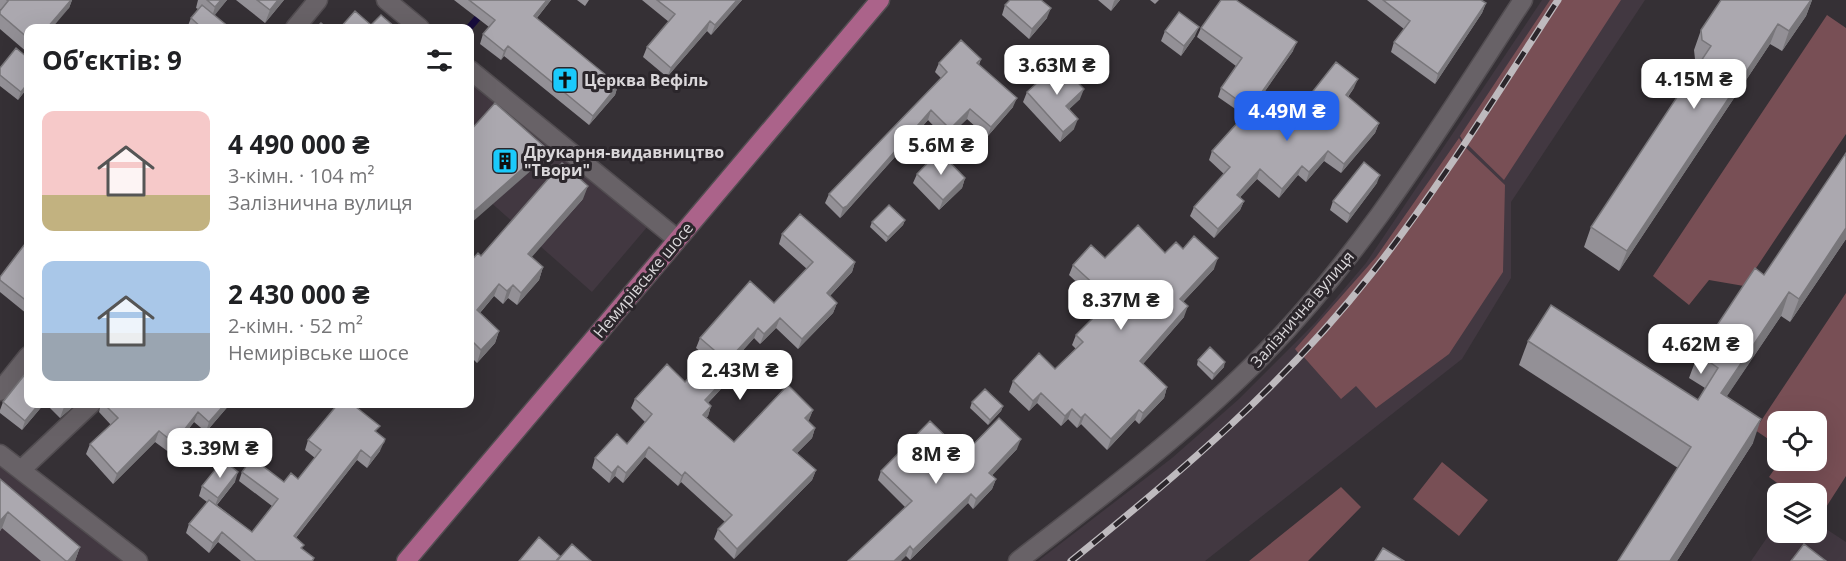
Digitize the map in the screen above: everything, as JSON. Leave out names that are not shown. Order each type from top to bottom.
[{"type":"main road","name":"Немирівське шосе","points":[[406,561],[880,0]]},
{"type":"street","points":[[298,24],[318,0]]},
{"type":"street","points":[[386,0],[415,24]]},
{"type":"street","name":"Залізнична вулиця","points":[[1018,561],[1140,467],[1252,367],[1348,258],[1523,0]]},
{"type":"street","points":[[474,73],[677,239]]},
{"type":"street","points":[[0,391],[24,361]]},
{"type":"street","points":[[21,470],[87,408]]},
{"type":"street","points":[[0,454],[138,561]]},
{"type":"shaded area","points":[[1542,0],[1645,0],[1511,202],[1511,278],[1462,359],[1205,561],[1038,561],[1172,458],[1239,399],[1315,323],[1366,263]]},
{"type":"shaded area","points":[[1550,0],[1557,0],[1464,143],[1460,136]]},
{"type":"shaded area","points":[[1561,0],[1621,0],[1504,180],[1467,144]]},
{"type":"shaded area","points":[[1827,15],[1846,28],[1846,134],[1744,286],[1709,280],[1689,305],[1653,276]]},
{"type":"shaded area","points":[[474,74],[648,226],[592,292],[474,188]]},
{"type":"shaded area","points":[[1459,138],[1463,144],[1368,276],[1299,354],[1295,349],[1376,257]]},
{"type":"shaded area","points":[[1465,147],[1505,185],[1503,272],[1449,354],[1376,408],[1356,386],[1341,399],[1302,355],[1372,276],[1443,179],[1445,181],[1444,178]]},
{"type":"shaded area","points":[[1846,293],[1846,476],[1827,506],[1827,483],[1777,483],[1769,477],[1773,471],[1827,471],[1827,411],[1768,411]]},
{"type":"shaded area","points":[[1767,412],[1767,438],[1755,430]]},
{"type":"shaded area","points":[[0,454],[138,561],[0,561]]},
{"type":"shaded area","points":[[1442,462],[1488,500],[1459,536],[1413,499]]},
{"type":"shaded area","points":[[1341,487],[1361,507],[1308,561],[1249,561]]},
{"type":"shaded area","points":[[1827,530],[1846,542],[1846,561],[1751,561],[1767,538],[1767,543],[1827,543]]},
{"type":"building","points":[[71,0],[50,24],[24,24],[24,35],[0,14],[8,1]]},
{"type":"building","points":[[207,0],[221,0],[215,7]]},
{"type":"building","points":[[257,0],[278,0],[270,10]]},
{"type":"building","points":[[469,0],[547,0],[534,16],[618,85],[593,116],[508,46],[504,51],[483,34],[495,20]]},
{"type":"building","points":[[657,0],[737,0],[715,25],[710,21],[671,68],[647,47],[675,14]]},
{"type":"building","points":[[1010,0],[1041,0],[1051,8],[1032,29],[1005,5]]},
{"type":"building","points":[[1221,0],[1236,0],[1297,42],[1250,109],[1221,88],[1242,58],[1201,28]]},
{"type":"building","points":[[1383,0],[1481,0],[1486,3],[1438,74],[1394,42],[1410,21]]},
{"type":"building","points":[[1721,0],[1811,0],[1789,31],[1778,24],[1627,251],[1591,227],[1711,46],[1702,40],[1701,30]]},
{"type":"building","points":[[202,5],[225,24],[198,24],[191,18]]},
{"type":"building","points":[[355,11],[370,24],[344,24]]},
{"type":"building","points":[[1179,12],[1199,27],[1184,46],[1165,31]]},
{"type":"building","points":[[381,15],[391,24],[372,24]]},
{"type":"building","points":[[961,40],[981,59],[977,63],[1017,98],[991,127],[970,109],[950,129],[931,110],[843,208],[829,194],[947,72],[939,63]]},
{"type":"building","points":[[16,48],[24,55],[24,88],[21,92],[0,75],[0,68]]},
{"type":"building","points":[[1336,62],[1358,79],[1346,95],[1379,123],[1344,164],[1328,151],[1309,172],[1302,166],[1282,189],[1260,169],[1237,195],[1244,201],[1218,229],[1194,207],[1230,167],[1212,151],[1260,98],[1291,119]]},
{"type":"building","points":[[1059,63],[1084,89],[1066,106],[1078,119],[1063,132],[1027,92]]},
{"type":"building","points":[[495,103],[546,148],[474,211],[474,127]]},
{"type":"building","points":[[939,151],[965,178],[943,200],[917,174]]},
{"type":"building","points":[[1846,153],[1846,228],[1799,299],[1789,292],[1721,393],[1761,419],[1670,561],[1618,561],[1691,447],[1528,341],[1551,305],[1698,400],[1718,368],[1698,354],[1755,268],[1764,275]]},
{"type":"building","points":[[1364,162],[1380,175],[1350,214],[1333,201]]},
{"type":"building","points":[[562,163],[588,186],[528,254],[543,267],[521,293],[513,285],[507,291],[499,284],[477,310],[499,331],[481,350],[474,343],[474,258],[478,253],[481,256]]},
{"type":"building","points":[[889,205],[905,220],[888,237],[872,222]]},
{"type":"building","points":[[800,214],[855,262],[827,293],[837,303],[802,339],[780,318],[764,334],[758,328],[732,356],[740,363],[705,400],[711,406],[703,415],[734,442],[788,385],[813,410],[805,418],[815,428],[793,450],[816,470],[737,549],[718,529],[732,515],[685,472],[682,476],[649,447],[626,473],[618,466],[612,473],[595,458],[617,434],[627,444],[652,414],[635,399],[667,364],[685,382],[714,350],[700,338],[750,281],[774,303],[813,262],[782,234]]},
{"type":"building","points":[[1138,225],[1165,253],[1176,242],[1183,249],[1194,236],[1218,258],[1180,299],[1188,306],[1140,361],[1167,387],[1143,413],[1139,410],[1111,439],[1085,414],[1081,418],[1072,409],[1065,416],[1041,393],[1033,401],[1013,381],[1039,353],[1055,369],[1083,342],[1076,335],[1111,300],[1073,265],[1091,245],[1105,258]]},
{"type":"building","points":[[24,245],[24,299],[0,280]]},
{"type":"building","points":[[1210,347],[1225,362],[1214,374],[1198,360]]},
{"type":"building","points":[[24,376],[24,408],[36,408],[25,421],[3,402]]},
{"type":"building","points":[[985,389],[1003,406],[990,420],[972,402]]},
{"type":"building","points":[[108,408],[221,408],[209,422],[198,412],[174,443],[159,431],[117,474],[90,444],[118,418]]},
{"type":"building","points":[[335,408],[357,408],[380,426],[375,431],[385,439],[371,458],[361,450],[294,536],[304,545],[301,548],[314,558],[312,561],[256,561],[222,532],[213,543],[189,524],[209,500],[252,532],[278,499],[242,472],[252,458],[284,482],[291,473],[298,479],[321,450],[308,440]]},
{"type":"building","points":[[999,418],[1021,439],[989,473],[996,479],[976,499],[971,494],[913,550],[910,546],[894,561],[848,561],[912,501],[881,471],[930,421],[964,454]]},
{"type":"building","points":[[223,460],[238,472],[218,498],[202,486]]},
{"type":"building","points":[[0,479],[80,547],[68,561],[8,512],[0,521]]},
{"type":"building","points":[[539,537],[560,556],[556,561],[519,561]]},
{"type":"building","points":[[572,544],[591,561],[557,561]]},
{"type":"building","points":[[1804,544],[1826,561],[1791,561]]},
{"type":"building","points":[[1383,548],[1404,561],[1375,561]]},
{"type":"waterway","points":[[472,24],[493,0]]},
{"type":"railway","points":[[1071,561],[1191,461],[1229,426],[1267,390],[1339,314],[1421,207],[1558,0]]},
{"type":"place","name":"Церква Вефіль","points":[[565,80]]},
{"type":"place","name":"Друкарня-видавництво \"Твори\"","points":[[505,161]]}]
